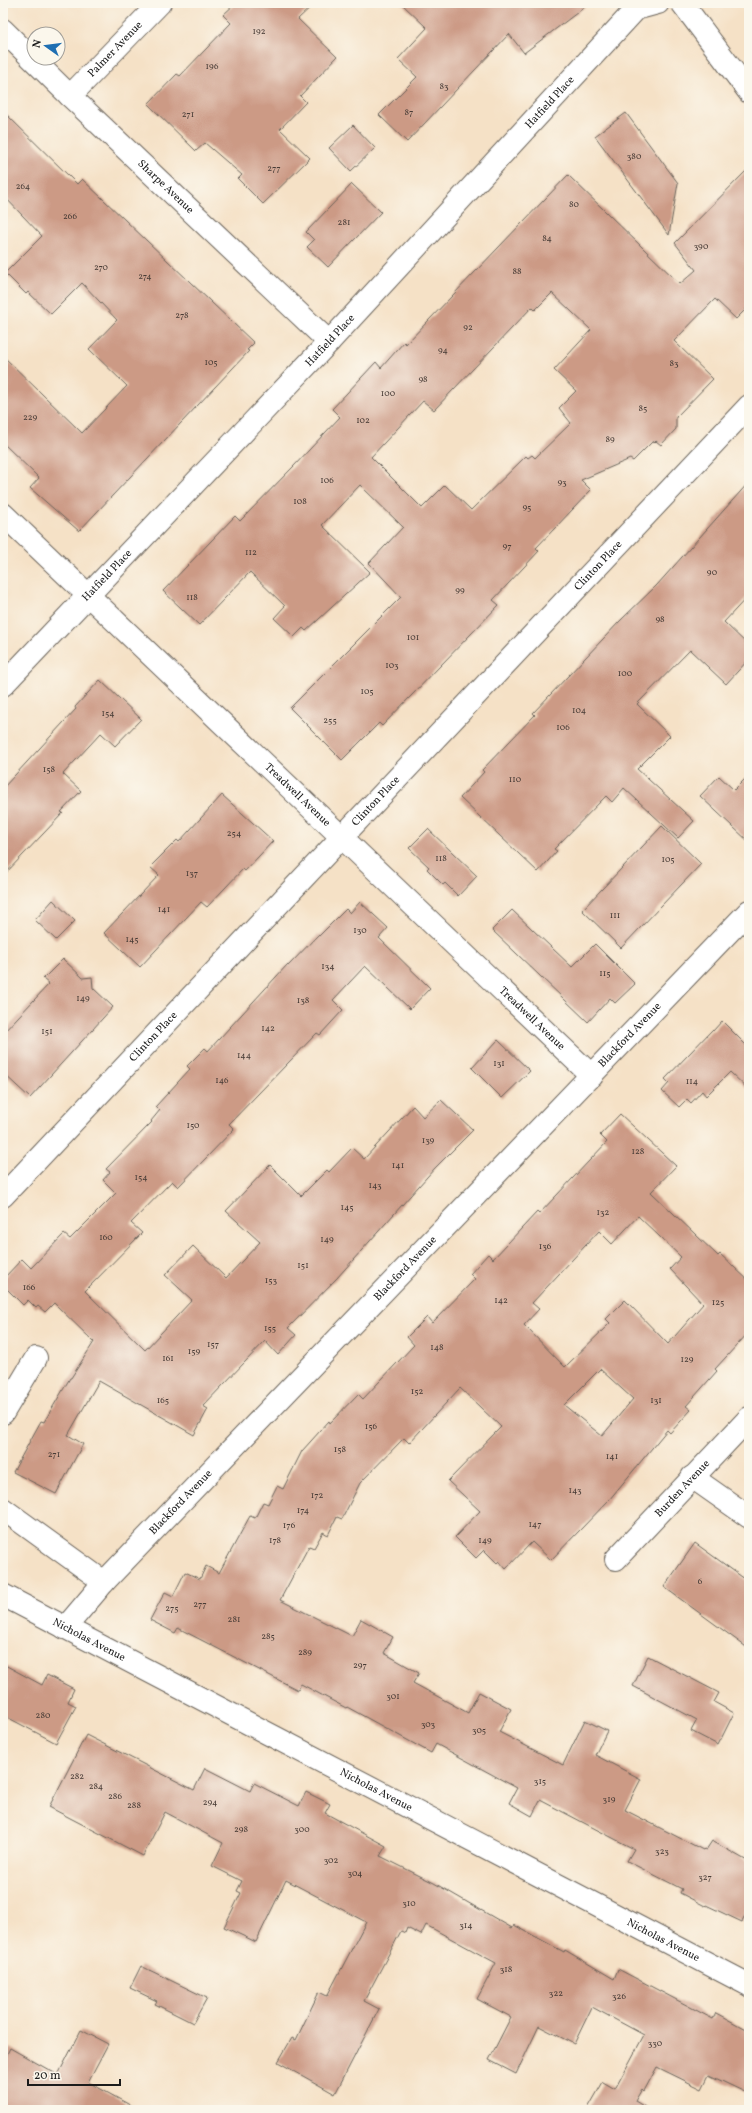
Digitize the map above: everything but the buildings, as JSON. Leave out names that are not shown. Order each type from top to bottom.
[{"type":"street","name":"Palmer Avenue","points":[[70,96],[160,3]]},
{"type":"street","name":"Hatfield Place","points":[[3,684],[329,342],[636,10],[658,3]]},
{"type":"street","points":[[682,3],[749,92]]},
{"type":"street","name":"Sharpe Avenue","points":[[3,30],[70,96],[329,342]]},
{"type":"street","name":"Clinton Place","points":[[3,1196],[749,406]]},
{"type":"street","name":"Treadwell Avenue","points":[[3,514],[592,1076]]},
{"type":"street","name":"Blackford Avenue","points":[[65,1628],[104,1582],[749,911]]},
{"type":"street","points":[[3,1413],[36,1358]]},
{"type":"street","name":"Burden Avenue","points":[[616,1559],[749,1418]]},
{"type":"street","points":[[692,1477],[749,1517]]},
{"type":"street","points":[[3,1509],[104,1582]]},
{"type":"street","name":"Nicholas Avenue","points":[[3,1595],[749,1985]]}]
